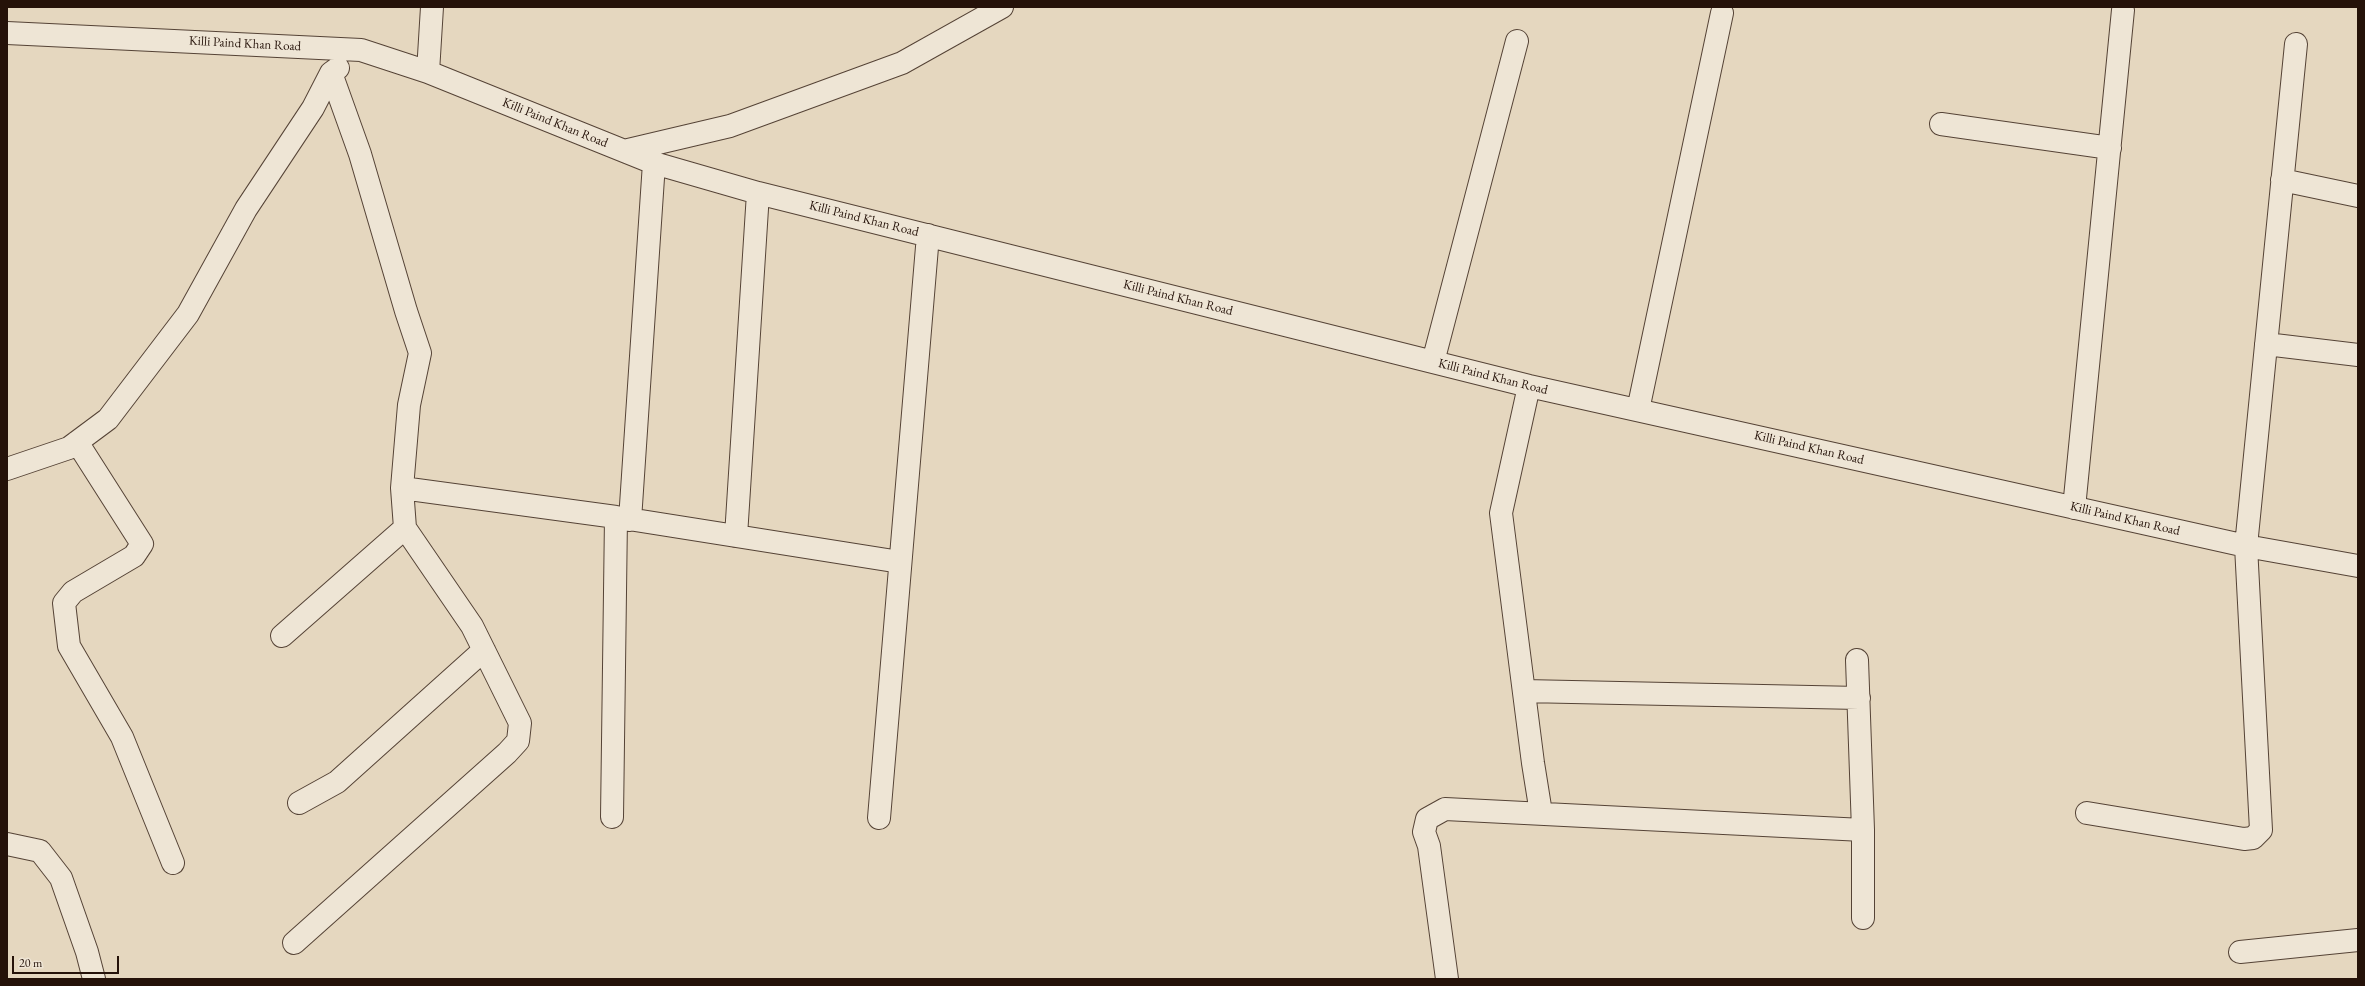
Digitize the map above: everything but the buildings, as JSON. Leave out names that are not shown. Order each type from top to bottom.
[{"type":"street","points":[[428,72],[432,7]]},
{"type":"street","points":[[624,151],[730,126],[902,63],[1002,7]]},
{"type":"street","points":[[2074,508],[2123,10]]},
{"type":"street","points":[[1638,410],[1722,13]]},
{"type":"street","name":"Killi Paind Khan Road","points":[[7,33],[361,50],[428,72],[654,163],[758,193],[1529,386],[2246,546],[2358,566]]},
{"type":"street","points":[[1433,362],[1518,41]]},
{"type":"street","points":[[2086,813],[2244,839],[2253,838],[2261,830],[2246,546],[2296,44]]},
{"type":"street","points":[[7,470],[69,448],[108,419],[188,314],[246,209],[313,108],[330,73],[361,50]]},
{"type":"street","points":[[294,943],[518,741],[520,724],[472,626],[405,528],[402,488],[409,405],[420,353],[406,311],[360,154],[330,73]]},
{"type":"street","points":[[1941,124],[2110,148]]},
{"type":"street","points":[[612,817],[623,519],[654,163]]},
{"type":"street","points":[[2282,180],[2358,196]]},
{"type":"street","points":[[736,536],[758,193]]},
{"type":"street","points":[[879,818],[928,235]]},
{"type":"street","points":[[2266,344],[2358,355]]},
{"type":"street","points":[[1529,386],[1501,513],[1541,813]]},
{"type":"street","points":[[77,442],[142,544],[134,556],[73,592],[64,603],[69,646],[122,737],[173,863]]},
{"type":"street","points":[[402,488],[623,519],[900,562]]},
{"type":"street","points":[[282,636],[405,528]]},
{"type":"street","points":[[299,803],[337,782],[484,650]]},
{"type":"street","points":[[1857,660],[1863,830],[1863,918]]},
{"type":"street","points":[[1524,691],[1859,698]]},
{"type":"street","points":[[1447,979],[1429,846],[1424,832],[1427,819],[1445,809],[1863,830]]},
{"type":"street","points":[[7,844],[40,851],[61,878],[88,952],[94,979]]},
{"type":"street","points":[[2240,952],[2358,940]]}]
